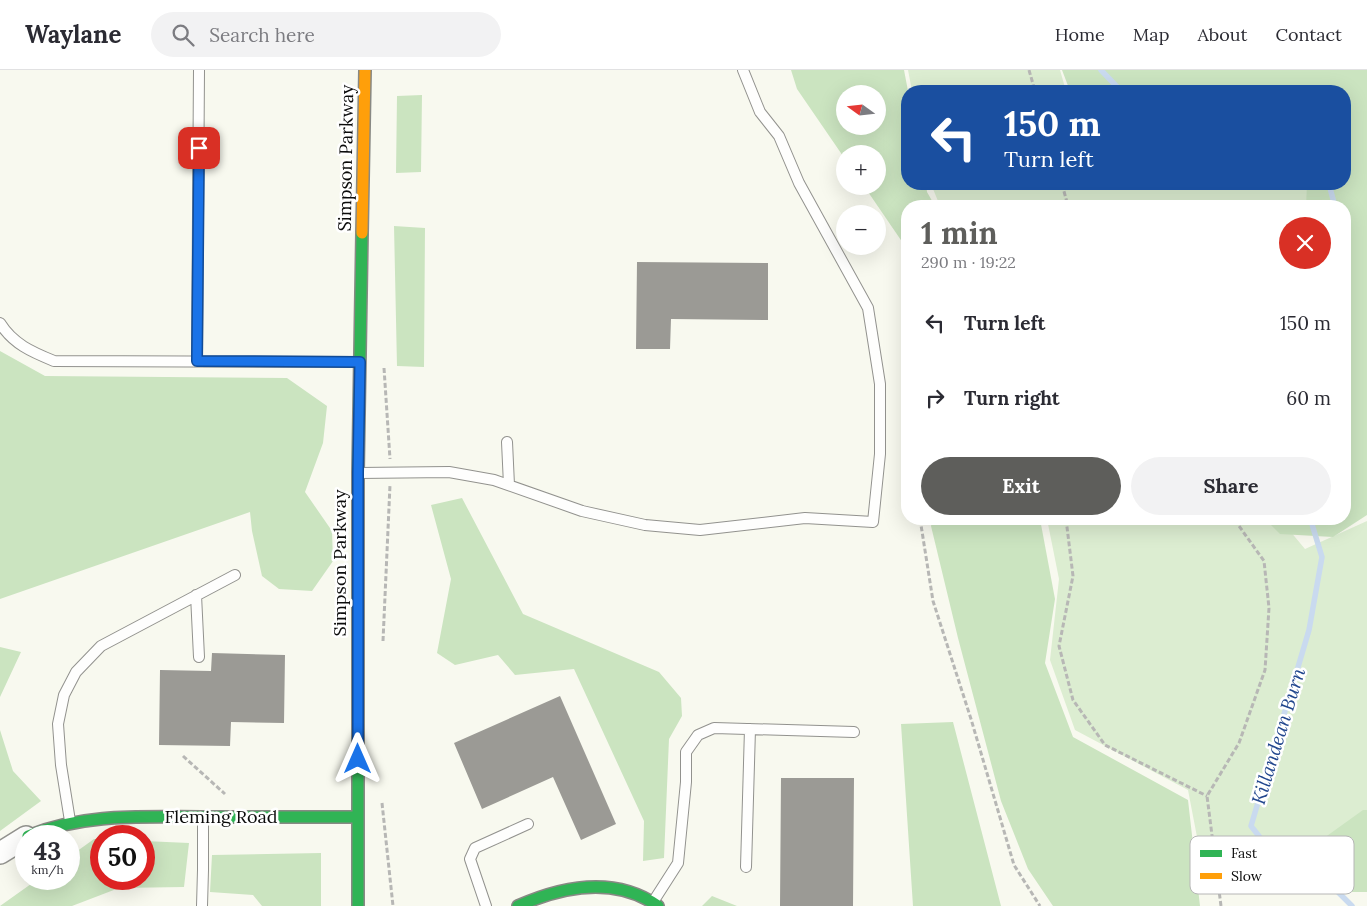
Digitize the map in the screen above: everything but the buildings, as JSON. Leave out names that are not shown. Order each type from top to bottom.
[{"type":"main road","name":"Simpson Parkway","points":[[358,906],[358,473],[365,70]]},
{"type":"main road","name":"Fleming Road","points":[[60,825],[90,819],[120,817],[358,817]]},
{"type":"main road","points":[[518,906],[572,888],[598,888],[633,893],[655,904]]},
{"type":"street","name":"Fleming Road","points":[[0,853],[15,844]]},
{"type":"lane","points":[[197,361],[199,70]]},
{"type":"lane","points":[[358,473],[450,472],[494,480],[582,511],[645,525],[700,530],[805,518],[873,522],[880,454],[880,384],[868,308],[799,183],[779,136],[760,112],[743,70]]},
{"type":"lane","points":[[0,323],[7,334],[25,348],[54,361],[360,362]]},
{"type":"lane","points":[[507,442],[509,485]]},
{"type":"lane","points":[[70,822],[61,766],[58,724],[64,696],[76,672],[101,646],[236,575]]},
{"type":"lane","points":[[196,595],[198,657]]},
{"type":"lane","points":[[655,904],[678,864],[686,782],[686,752],[698,735],[714,728],[854,732]]},
{"type":"lane","points":[[746,867],[750,729]]},
{"type":"lane","points":[[202,818],[202,906]]},
{"type":"lane","points":[[486,906],[470,859],[475,848],[528,824]]},
{"type":"path","points":[[1029,70],[1033,85]]},
{"type":"path","points":[[921,525],[933,601],[971,718],[1014,865],[1040,906]]},
{"type":"path","points":[[1067,525],[1073,576],[1059,646],[1073,700],[1105,745],[1207,796]]},
{"type":"path","points":[[1212,836],[1207,796],[1239,743],[1265,670],[1269,608],[1264,561],[1238,525]]},
{"type":"path","points":[[183,756],[231,800],[235,817]]},
{"type":"green space","points":[[791,70],[904,70],[907,85],[901,85],[901,190],[927,190],[932,200],[901,200],[901,240],[886,218],[886,205],[877,205],[870,195],[886,195],[886,145],[836,146],[797,89]]},
{"type":"green space","points":[[908,70],[1060,70],[1064,85],[911,85]]},
{"type":"green space","points":[[1062,70],[1367,70],[1367,515],[1333,537],[1280,534],[1271,525],[1351,525],[1351,200],[1306,200],[1307,190],[1351,190],[1351,85],[1068,85]]},
{"type":"green space","points":[[422,95],[421,172],[396,173],[397,96]]},
{"type":"green space","points":[[933,190],[1310,190],[1310,200],[938,200]]},
{"type":"green space","points":[[394,226],[425,228],[424,367],[397,366]]},
{"type":"green space","points":[[0,351],[45,376],[287,378],[327,406],[323,443],[305,492],[332,531],[333,561],[312,591],[279,589],[262,576],[252,531],[250,512],[0,599]]},
{"type":"green space","points":[[462,498],[523,614],[659,672],[681,698],[682,716],[669,739],[664,858],[643,861],[644,821],[574,669],[515,675],[498,655],[455,665],[437,653],[451,579],[431,505]]},
{"type":"green space","points":[[1367,521],[1367,818],[1330,836],[1197,836],[1188,790],[1075,730],[1050,660],[1059,579],[1048,525],[1285,525],[1305,549]]},
{"type":"green space","points":[[1041,525],[1055,599],[1045,663],[1073,737],[1188,800],[1192,836],[1190,836],[1190,894],[1199,894],[1200,906],[1053,906],[1028,869],[1001,801],[931,526]]},
{"type":"green space","points":[[0,647],[21,652],[0,697]]},
{"type":"green space","points":[[953,722],[1001,906],[913,906],[901,724]]},
{"type":"green space","points":[[0,730],[13,771],[41,801],[0,831]]},
{"type":"green space","points":[[1363,810],[1367,810],[1367,892],[1354,892],[1354,836],[1327,836]]},
{"type":"green space","points":[[155,841],[189,843],[184,887],[155,887]]},
{"type":"green space","points":[[90,842],[90,890],[114,890],[72,906],[0,906],[23,890],[80,890],[80,849]]},
{"type":"green space","points":[[321,853],[321,906],[262,906],[253,895],[210,892],[212,855]]},
{"type":"green space","points":[[712,896],[737,906],[702,906]]},
{"type":"waterway","name":"Killandean Burn","points":[[1101,70],[1115,85]]},
{"type":"waterway","name":"Killandean Burn","points":[[1331,190],[1333,200]]},
{"type":"waterway","name":"Killandean Burn","points":[[1259,836],[1251,826],[1309,630],[1322,557],[1312,525]]},
{"type":"waterway","name":"Killandean Burn","points":[[1340,894],[1352,906]]},
{"type":"traffic: fast","points":[[358,906],[358,473],[362,233]]},
{"type":"traffic: fast","points":[[63,825],[114,818],[358,817]]},
{"type":"traffic: fast","points":[[518,906],[553,893],[589,887],[624,891],[658,906]]},
{"type":"traffic: slow","points":[[362,233],[365,70]]},
{"type":"route","points":[[199,148],[197,361],[360,362],[358,759]]}]
